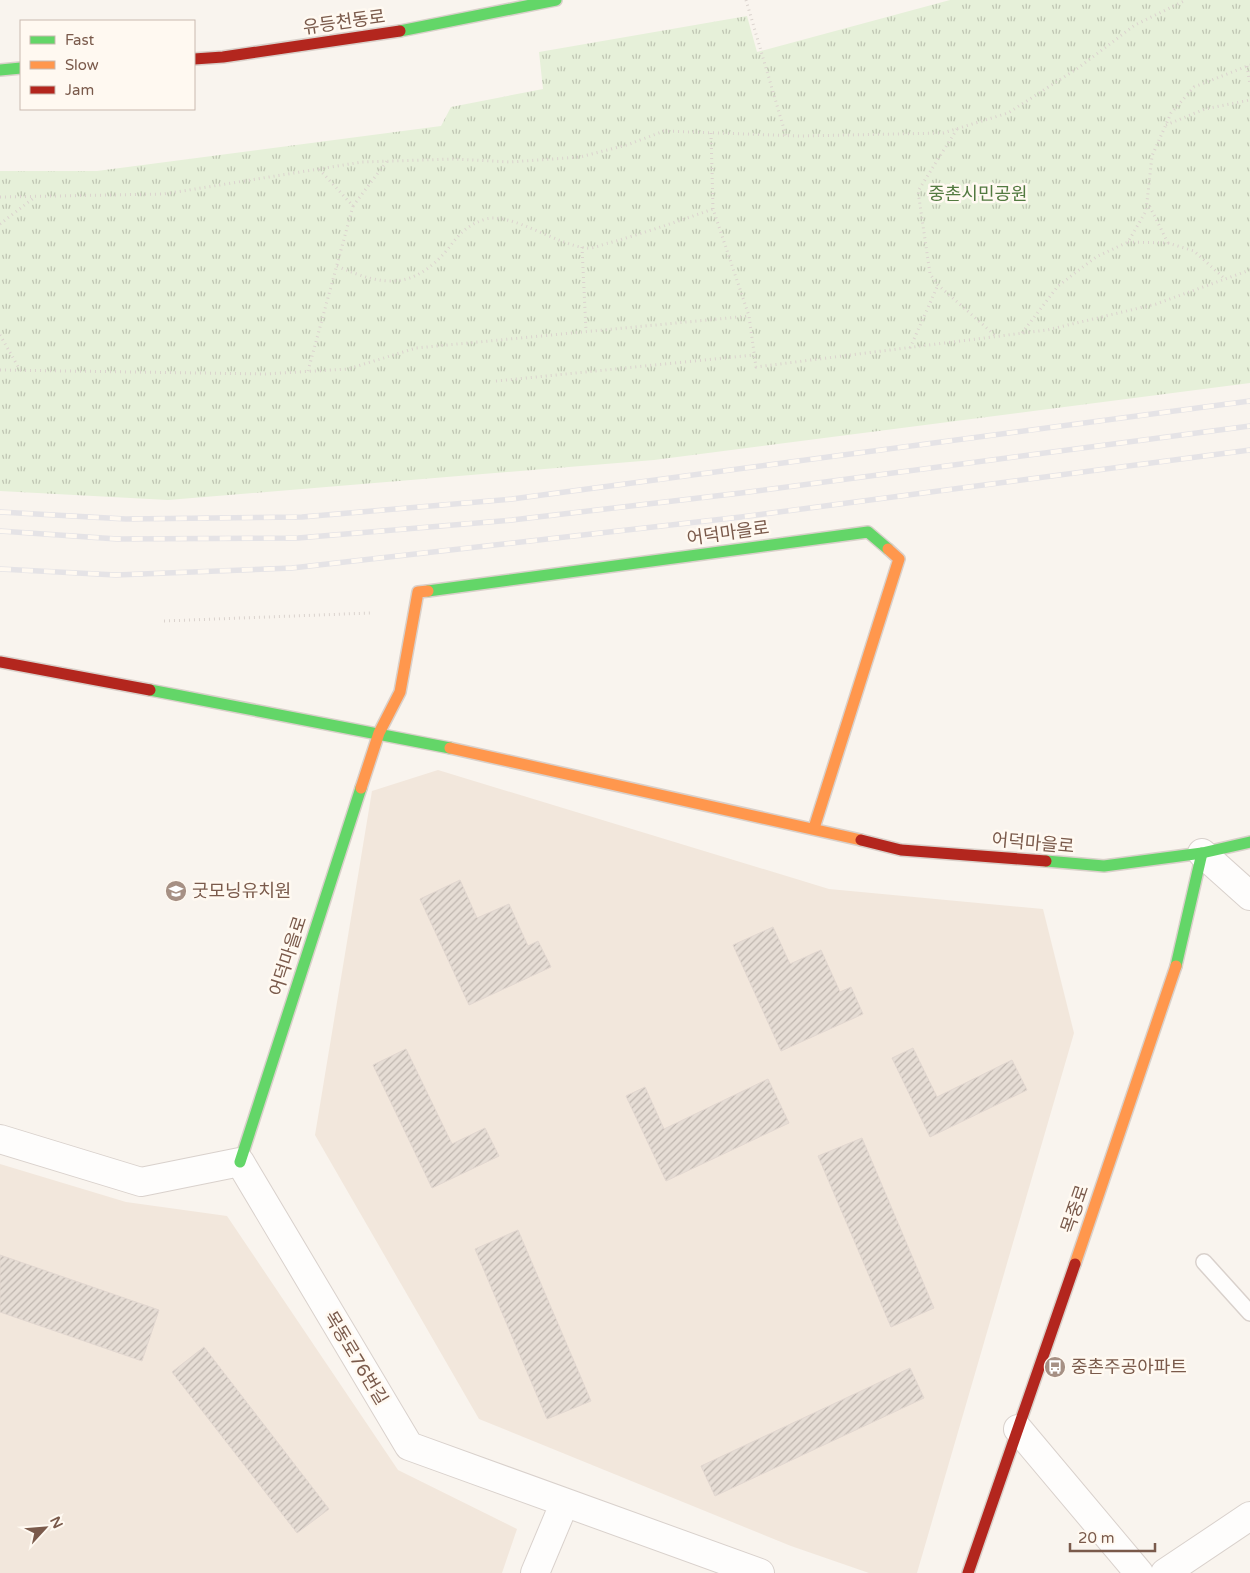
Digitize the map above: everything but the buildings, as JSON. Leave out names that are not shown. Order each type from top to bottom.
[{"type":"street","name":"유등천동로","points":[[195,59],[223,57],[401,32],[556,0]]},
{"type":"street","points":[[0,70],[20,68]]},
{"type":"street","name":"어덕마을로","points":[[240,1162],[379,732],[400,692],[418,592],[868,532],[899,559],[814,828]]},
{"type":"street","name":"어덕마을로","points":[[0,662],[379,732],[814,828],[901,850],[1104,866],[1202,853],[1250,842]]},
{"type":"street","points":[[1202,853],[1250,896]]},
{"type":"street","name":"목중로","points":[[968,1573],[1174,979],[1202,853]]},
{"type":"street","points":[[0,1139],[141,1182],[240,1162]]},
{"type":"street","name":"목동로76번길","points":[[240,1162],[409,1446],[564,1504],[760,1573]]},
{"type":"street","points":[[1018,1429],[1139,1573]]},
{"type":"street","points":[[535,1573],[564,1504]]},
{"type":"street","points":[[1165,1573],[1250,1516]]},
{"type":"lane","points":[[1204,1262],[1250,1313]]},
{"type":"path","points":[[746,0],[786,136]]},
{"type":"path","points":[[0,197],[164,194],[362,162],[453,159],[510,162],[580,157],[627,145],[664,131],[786,136],[943,133],[1008,113],[1078,68],[1135,25],[1186,0]]},
{"type":"path","points":[[1128,242],[1146,210],[1152,156],[1171,113],[1194,87],[1248,66],[1250,85]]},
{"type":"path","points":[[1166,125],[1205,108],[1250,100]]},
{"type":"path","points":[[957,129],[918,191],[930,274],[938,285],[997,337]]},
{"type":"path","points":[[711,133],[714,209],[749,316],[756,367],[1047,330],[1156,304],[1250,270]]},
{"type":"path","points":[[308,371],[354,206],[388,161]]},
{"type":"path","points":[[318,168],[354,206]]},
{"type":"path","points":[[0,224],[35,196]]},
{"type":"path","points":[[1147,202],[1168,243]]},
{"type":"path","points":[[337,266],[364,279],[393,281],[410,279],[429,269],[462,231],[487,218],[510,221],[587,248],[628,238],[714,209]]},
{"type":"path","points":[[1022,333],[1058,286],[1096,257],[1128,242],[1168,243],[1194,251],[1225,279]]},
{"type":"path","points":[[582,247],[586,331]]},
{"type":"path","points":[[910,348],[938,285]]},
{"type":"path","points":[[0,370],[264,374],[348,369],[416,348],[749,316]]},
{"type":"path","points":[[0,335],[20,370]]},
{"type":"path","points":[[496,381],[754,355]]},
{"type":"path","points":[[164,621],[371,613]]},
{"type":"shaded area","points":[[438,770],[829,889],[1043,909],[1074,1033],[917,1573],[869,1573],[791,1546],[479,1419],[315,1135],[372,791]]},
{"type":"shaded area","points":[[0,1164],[126,1202],[227,1216],[398,1470],[517,1529],[502,1573],[0,1573]]},
{"type":"green space","name":"중촌시민공원","points":[[950,0],[1250,0],[1250,383],[654,460],[168,500],[0,491],[0,171],[97,171],[441,126],[451,107],[543,89],[539,52],[747,16],[757,52]]},
{"type":"railway","points":[[0,512],[126,519],[302,517],[512,499],[1250,401]]},
{"type":"railway","points":[[0,531],[117,539],[298,538],[512,520],[741,493],[1250,426]]},
{"type":"railway","points":[[0,569],[116,575],[292,568],[741,517],[1250,450]]},
{"type":"traffic: fast","points":[[400,31],[556,0]]},
{"type":"traffic: fast","points":[[0,70],[20,68]]},
{"type":"traffic: fast","points":[[428,591],[868,532],[888,549]]},
{"type":"traffic: fast","points":[[150,690],[450,748]]},
{"type":"traffic: fast","points":[[240,1162],[361,788]]},
{"type":"traffic: fast","points":[[1046,861],[1104,866],[1202,853],[1250,842]]},
{"type":"traffic: fast","points":[[1176,966],[1202,853]]},
{"type":"traffic: slow","points":[[814,828],[899,559],[888,549]]},
{"type":"traffic: slow","points":[[361,788],[379,733],[400,692],[418,592],[428,591]]},
{"type":"traffic: slow","points":[[450,748],[861,840]]},
{"type":"traffic: slow","points":[[1075,1264],[1176,966]]},
{"type":"traffic: jam","points":[[195,59],[223,57],[400,31]]},
{"type":"traffic: jam","points":[[0,662],[150,690]]},
{"type":"traffic: jam","points":[[861,840],[901,850],[1046,861]]},
{"type":"traffic: jam","points":[[968,1573],[1075,1264]]},
{"type":"place","name":"굿모닝유치원","points":[[176,891]]},
{"type":"place","name":"중촌주공아파트","points":[[1055,1367]]}]
